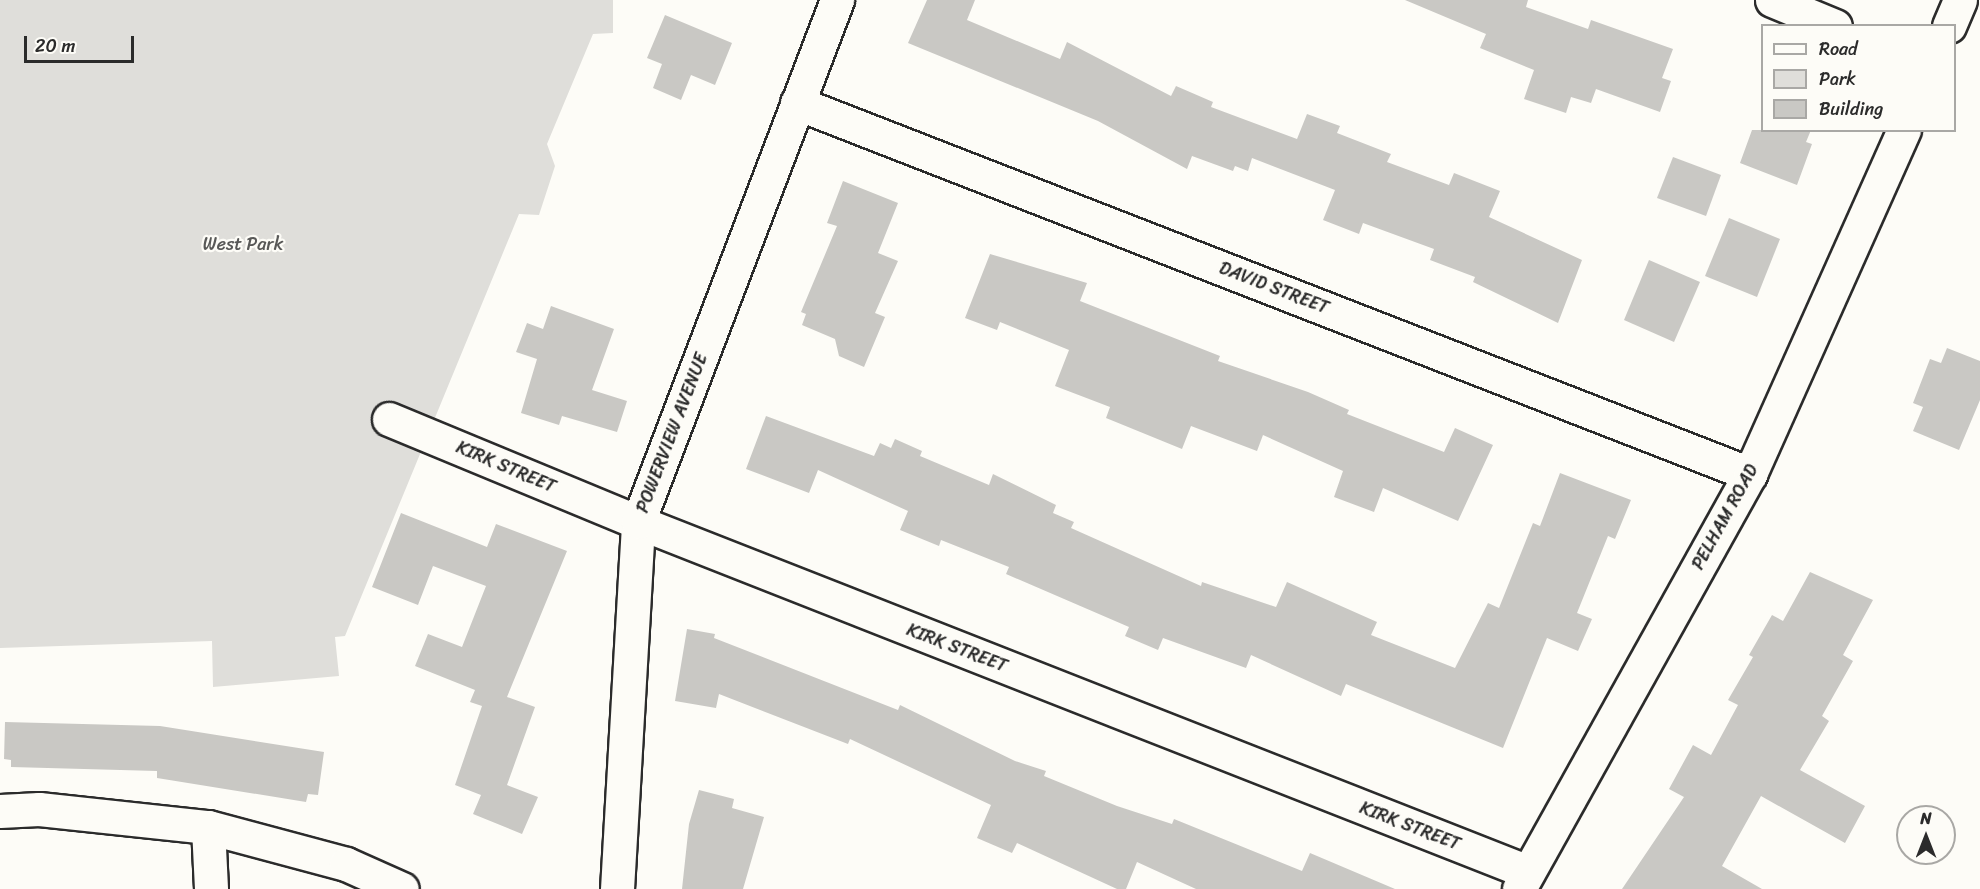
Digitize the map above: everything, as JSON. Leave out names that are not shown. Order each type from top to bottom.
[{"type":"street","name":"POWERVIEW AVENUE","points":[[617,889],[638,522],[837,0]]},
{"type":"street","points":[[1772,0],[1830,24]]},
{"type":"street","points":[[1950,24],[1960,0]]},
{"type":"street","name":"DAVID STREET","points":[[797,103],[1750,474]]},
{"type":"street","name":"PELHAM ROAD","points":[[1524,881],[1750,474],[1903,132]]},
{"type":"street","name":"KIRK STREET","points":[[389,418],[638,522],[1524,881]]},
{"type":"street","points":[[0,811],[39,809],[208,827],[346,864],[402,889]]},
{"type":"street","points":[[208,827],[211,889]]},
{"type":"green space","name":"West Park","points":[[0,0],[613,0],[613,33],[593,34],[547,144],[555,166],[539,215],[519,214],[345,636],[335,637],[339,676],[213,687],[212,641],[0,648]]},
{"type":"building","points":[[927,0],[975,0],[967,20],[1060,59],[1067,42],[1171,96],[1176,86],[1213,102],[1211,107],[1297,139],[1307,114],[1340,126],[1337,133],[1391,154],[1387,162],[1449,185],[1454,173],[1500,191],[1489,217],[1582,260],[1558,323],[1473,282],[1475,277],[1430,260],[1434,249],[1363,223],[1359,234],[1323,220],[1335,190],[1252,158],[1248,171],[1235,166],[1233,171],[1192,156],[1187,169],[1098,121],[908,43]]},
{"type":"building","points":[[1405,0],[1528,0],[1526,7],[1588,29],[1591,20],[1673,49],[1662,78],[1671,81],[1660,112],[1596,89],[1591,103],[1571,97],[1566,113],[1524,99],[1534,70],[1480,48],[1486,34]]},
{"type":"building","points":[[665,15],[732,43],[715,85],[691,75],[681,100],[653,88],[662,64],[647,58]]},
{"type":"building","points":[[1752,130],[1810,132],[1806,142],[1812,144],[1797,185],[1740,163]]},
{"type":"building","points":[[1673,157],[1721,175],[1706,216],[1657,198]]},
{"type":"building","points":[[843,181],[898,203],[878,253],[898,261],[875,313],[885,317],[864,367],[839,356],[835,339],[802,325],[806,314],[801,312],[837,226],[827,223]]},
{"type":"building","points":[[1729,218],[1780,239],[1757,297],[1705,276]]},
{"type":"building","points":[[990,254],[1087,283],[1080,301],[1220,356],[1218,361],[1308,392],[1349,410],[1347,414],[1444,452],[1455,428],[1493,445],[1458,521],[1383,488],[1374,512],[1334,497],[1343,471],[1263,435],[1257,451],[1191,426],[1182,449],[1106,418],[1110,407],[1055,386],[1069,350],[1000,322],[997,330],[965,318]]},
{"type":"building","points":[[1649,260],[1700,282],[1674,342],[1624,320]]},
{"type":"building","points":[[551,306],[614,329],[592,390],[627,401],[617,432],[562,416],[559,425],[521,413],[537,359],[516,352],[527,323],[543,329]]},
{"type":"building","points":[[1947,348],[1980,361],[1980,400],[1959,450],[1913,431],[1923,407],[1913,403],[1930,359],[1941,363]]},
{"type":"building","points":[[766,416],[874,456],[880,443],[891,448],[895,439],[922,451],[920,456],[989,485],[993,474],[1056,505],[1053,513],[1074,522],[1071,528],[1201,586],[1202,582],[1276,607],[1287,582],[1377,622],[1371,635],[1455,668],[1488,603],[1499,608],[1533,523],[1540,526],[1560,473],[1631,500],[1615,539],[1608,536],[1577,613],[1592,619],[1578,651],[1547,638],[1503,748],[1346,684],[1341,696],[1251,655],[1246,668],[1163,638],[1158,650],[1125,636],[1129,627],[1006,574],[1009,567],[941,540],[939,546],[900,530],[908,511],[818,470],[809,493],[746,469]]},
{"type":"building","points":[[401,513],[487,547],[496,524],[567,551],[507,697],[535,707],[507,785],[538,797],[522,834],[473,814],[481,795],[455,785],[482,706],[470,702],[475,690],[415,666],[428,634],[462,647],[486,586],[433,566],[418,605],[372,587]]},
{"type":"building","points":[[1810,572],[1873,600],[1843,655],[1853,661],[1822,716],[1829,721],[1800,770],[1865,806],[1845,843],[1761,796],[1722,866],[1762,889],[1622,889],[1684,797],[1669,789],[1693,745],[1711,755],[1738,705],[1728,700],[1753,657],[1749,655],[1772,615],[1783,621]]},
{"type":"building","points":[[687,629],[715,634],[714,638],[898,710],[900,705],[1015,761],[1046,771],[1044,776],[1117,806],[1172,824],[1174,819],[1302,871],[1310,853],[1395,889],[1196,889],[1137,862],[1126,889],[1117,889],[1017,843],[1012,853],[977,838],[991,805],[850,739],[848,744],[719,694],[716,708],[675,701]]},
{"type":"building","points":[[5,722],[160,726],[324,752],[318,795],[308,794],[306,802],[157,778],[157,771],[11,767],[11,760],[4,759]]},
{"type":"building","points":[[699,790],[734,799],[732,808],[764,817],[743,889],[682,889],[689,824]]}]
